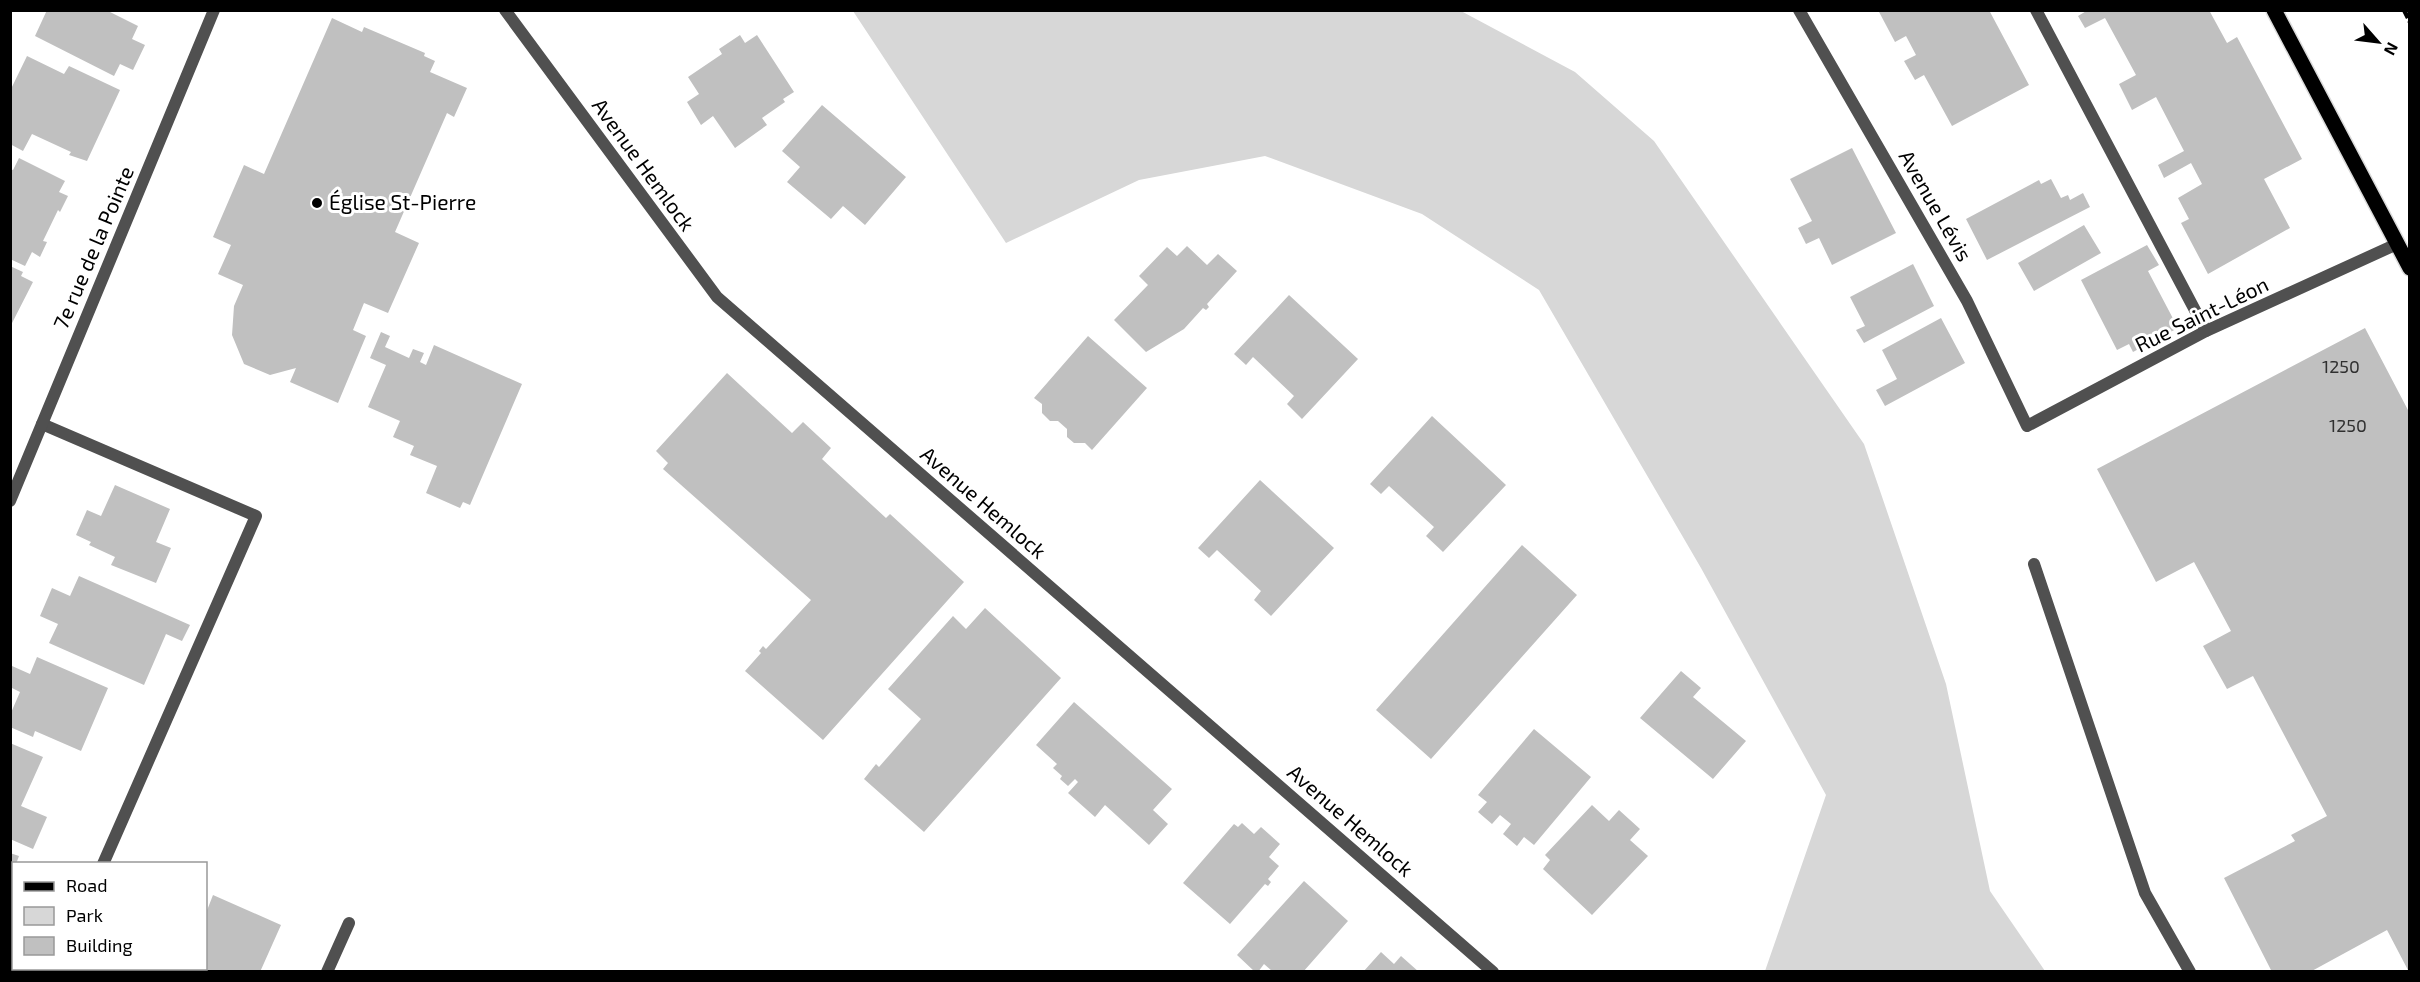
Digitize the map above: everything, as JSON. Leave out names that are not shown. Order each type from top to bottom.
[{"type":"main road","points":[[2274,10],[2409,268]]},
{"type":"street","name":"7e rue de la Pointe","points":[[10,501],[214,10]]},
{"type":"street","name":"Avenue Hemlock","points":[[505,10],[717,297],[1493,972]]},
{"type":"street","name":"Avenue Lévis","points":[[1799,10],[1967,301],[2027,426]]},
{"type":"street","points":[[2036,10],[2206,331]]},
{"type":"street","name":"Rue Saint-Léon","points":[[2027,426],[2206,331],[2397,244]]},
{"type":"street","points":[[42,424],[256,516],[104,862]]},
{"type":"street","points":[[2034,564],[2145,893],[2190,972]]},
{"type":"street","points":[[327,972],[349,923]]},
{"type":"green space","points":[[853,11],[1461,11],[1575,72],[1654,141],[1864,444],[1946,684],[1990,891],[2045,971],[1765,971],[1826,795],[1701,568],[1539,290],[1422,214],[1265,156],[1139,180],[1006,243]]},
{"type":"building","points":[[47,10],[106,10],[138,26],[132,39],[145,45],[133,70],[120,64],[114,76],[35,36]]},
{"type":"building","points":[[1878,10],[1989,10],[2029,85],[1952,126],[1924,75],[1915,80],[1904,61],[1916,55],[1906,36],[1895,42]]},
{"type":"building","points":[[2088,10],[2209,10],[2227,43],[2237,37],[2302,159],[2264,179],[2290,228],[2208,274],[2181,223],[2189,219],[2178,198],[2202,184],[2191,163],[2164,178],[2158,165],[2184,151],[2156,97],[2132,110],[2119,84],[2136,75],[2105,18],[2085,28],[2078,16]]},
{"type":"building","name":"Église St-Pierre","points":[[332,18],[362,32],[364,27],[425,53],[424,56],[435,61],[430,72],[467,88],[454,117],[447,113],[395,232],[419,243],[388,313],[364,303],[353,330],[366,336],[338,403],[290,382],[296,368],[270,375],[244,364],[232,335],[234,306],[243,285],[218,274],[231,245],[213,237],[244,165],[264,174]]},
{"type":"building","points":[[740,35],[745,43],[757,35],[794,92],[783,99],[785,102],[762,118],[767,125],[735,148],[713,116],[701,125],[687,102],[699,94],[688,77],[722,54],[719,49]]},
{"type":"building","points":[[27,56],[64,74],[69,66],[120,90],[87,161],[69,155],[71,152],[32,134],[23,151],[10,144],[10,91]]},
{"type":"building","points":[[822,105],[906,177],[865,225],[843,206],[831,219],[787,182],[800,167],[782,151]]},
{"type":"building","points":[[1852,148],[1896,233],[1832,265],[1819,238],[1806,244],[1798,228],[1812,221],[1790,179]]},
{"type":"building","points":[[19,158],[65,181],[59,192],[68,196],[60,212],[58,210],[43,241],[47,242],[40,257],[32,252],[25,266],[10,259],[10,169],[13,170]]},
{"type":"building","points":[[2051,179],[2061,198],[2068,195],[2070,200],[2083,193],[2090,207],[1987,260],[1966,219],[2039,180],[2041,184]]},
{"type":"building","points":[[2084,225],[2101,253],[2034,291],[2018,263]]},
{"type":"building","points":[[2147,245],[2159,265],[2148,271],[2178,328],[2133,352],[2129,344],[2117,350],[2081,280]]},
{"type":"building","points":[[1187,246],[1207,265],[1218,254],[1237,271],[1207,304],[1209,307],[1206,310],[1203,308],[1184,329],[1146,352],[1114,320],[1148,285],[1139,276],[1167,247],[1177,256]]},
{"type":"building","points":[[1913,264],[1934,306],[1864,343],[1856,330],[1865,326],[1850,297]]},
{"type":"building","points":[[10,266],[23,272],[21,276],[33,282],[10,327]]},
{"type":"building","points":[[1289,295],[1358,359],[1302,419],[1287,404],[1294,396],[1253,357],[1246,365],[1234,354]]},
{"type":"building","points":[[1941,318],[1965,363],[1885,406],[1876,390],[1897,379],[1882,350]]},
{"type":"building","points":[[2365,328],[2409,412],[2409,972],[2387,930],[2310,972],[2272,972],[2224,878],[2295,841],[2291,835],[2327,816],[2253,676],[2227,689],[2203,646],[2231,631],[2194,562],[2156,582],[2097,469]]},
{"type":"building","points":[[381,332],[390,336],[385,347],[409,358],[413,349],[424,353],[420,362],[426,365],[434,345],[522,384],[470,505],[463,502],[460,508],[426,493],[437,466],[410,455],[414,446],[393,437],[400,421],[368,407],[386,365],[370,358]]},
{"type":"building","points":[[1088,336],[1147,388],[1092,450],[1085,443],[1074,443],[1067,437],[1067,429],[1058,421],[1050,421],[1042,413],[1042,404],[1034,398]]},
{"type":"building","points":[[727,373],[792,433],[803,422],[831,448],[822,459],[886,518],[890,514],[964,582],[823,740],[745,671],[761,653],[759,651],[763,646],[766,649],[811,600],[663,469],[668,463],[656,451]]},
{"type":"building","points":[[1432,416],[1506,485],[1443,552],[1426,536],[1434,527],[1389,486],[1381,494],[1370,484]]},
{"type":"building","points":[[1260,480],[1334,548],[1271,616],[1254,600],[1261,591],[1217,550],[1209,558],[1198,548]]},
{"type":"building","points":[[115,485],[170,509],[156,542],[171,548],[156,583],[111,565],[115,557],[89,545],[91,542],[76,535],[87,510],[101,516]]},
{"type":"building","points":[[1522,545],[1577,595],[1431,759],[1376,710]]},
{"type":"building","points":[[79,576],[190,625],[182,641],[166,634],[144,685],[49,643],[58,624],[40,616],[52,588],[70,596]]},
{"type":"building","points":[[985,608],[1061,678],[924,832],[864,779],[876,764],[879,767],[921,719],[888,689],[953,616],[966,629]]},
{"type":"building","points":[[37,657],[108,688],[81,751],[35,731],[33,737],[10,727],[10,715],[20,692],[10,687],[10,671],[12,666],[30,674]]},
{"type":"building","points":[[1681,671],[1701,688],[1693,697],[1746,741],[1713,779],[1640,718]]},
{"type":"building","points":[[1074,702],[1172,789],[1153,810],[1168,824],[1149,845],[1105,805],[1095,817],[1068,793],[1078,782],[1075,779],[1068,786],[1060,779],[1062,776],[1053,768],[1057,764],[1036,745]]},
{"type":"building","points":[[1534,729],[1591,777],[1534,845],[1524,837],[1517,846],[1503,834],[1511,824],[1500,815],[1492,824],[1478,812],[1487,802],[1478,795]]},
{"type":"building","points":[[10,743],[43,757],[21,806],[47,817],[33,849],[10,839]]},
{"type":"building","points":[[1592,805],[1609,821],[1619,810],[1640,829],[1630,840],[1648,856],[1592,915],[1543,869],[1550,860],[1545,855]]},
{"type":"building","points":[[1242,823],[1254,834],[1261,827],[1280,844],[1269,857],[1279,866],[1268,879],[1271,882],[1268,886],[1265,884],[1230,924],[1183,883],[1234,824],[1238,827]]},
{"type":"building","points":[[10,853],[19,856],[17,862],[12,862],[10,875]]},
{"type":"building","points":[[1304,881],[1348,921],[1303,972],[1273,972],[1264,964],[1258,972],[1255,972],[1237,955]]},
{"type":"building","points":[[213,895],[281,925],[260,972],[169,972],[170,970],[207,970],[207,910]]},
{"type":"building","points":[[10,898],[12,898],[12,920],[10,923]]},
{"type":"building","points":[[1381,952],[1394,964],[1401,956],[1419,972],[1363,972]]},
{"type":"railway","points":[[2404,10],[2410,22]]},
{"type":"place","name":"Église St-Pierre","points":[[317,203]]}]
